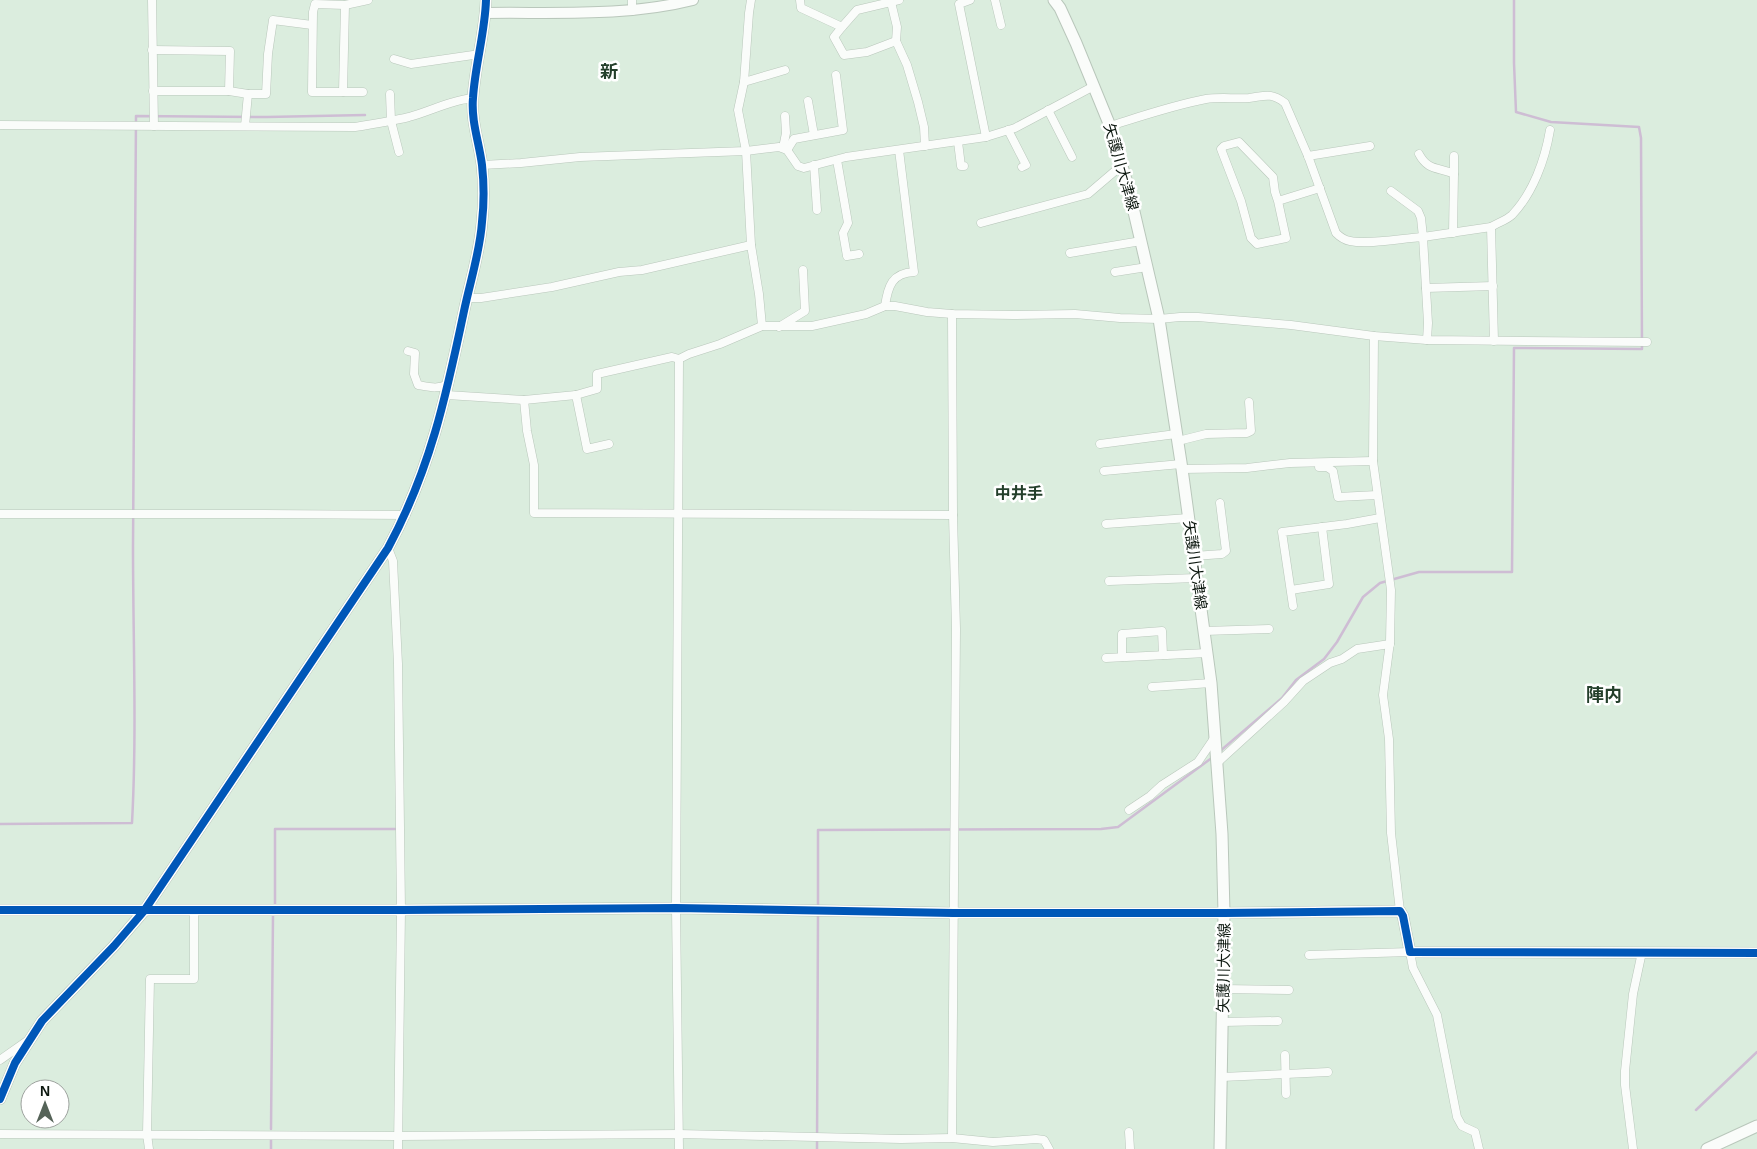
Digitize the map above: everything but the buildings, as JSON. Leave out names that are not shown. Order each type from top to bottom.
[{"type":"main road","name":"矢護川大津線","points":[[1054,0],[1060,8],[1110,126],[1128,186],[1159,320],[1177,438],[1211,683],[1217,763],[1224,913],[1220,1149]]},
{"type":"main road","points":[[1707,1149],[1757,1126]]},
{"type":"street","points":[[152,0],[154,126]]},
{"type":"street","points":[[364,92],[312,92],[312,25],[315,4],[345,4],[368,0]]},
{"type":"street","points":[[0,1099],[15,1063],[28,1040],[42,1021],[114,946],[144,911],[388,548],[406,516],[428,460],[447,396],[482,222],[482,165],[474,123],[473,98],[486,0]]},
{"type":"street","points":[[485,13],[632,5],[671,6],[693,0]]},
{"type":"street","points":[[751,0],[744,82],[738,110],[746,151],[751,245],[762,326]]},
{"type":"street","points":[[800,0],[801,8],[842,27]]},
{"type":"street","points":[[970,0],[959,4],[986,137]]},
{"type":"street","points":[[995,0],[1001,25]]},
{"type":"street","points":[[896,41],[867,52],[844,54],[834,37],[857,10],[895,1],[896,41],[907,65],[918,102],[924,127],[925,146]]},
{"type":"street","points":[[343,92],[345,4]]},
{"type":"street","points":[[153,91],[229,91],[266,94],[268,54],[273,20],[312,25]]},
{"type":"street","points":[[152,50],[230,51],[229,91]]},
{"type":"street","points":[[394,59],[410,64],[480,54]]},
{"type":"street","points":[[744,82],[784,70]]},
{"type":"street","points":[[785,149],[794,139],[842,130],[836,74]]},
{"type":"street","points":[[482,165],[580,157],[746,151],[778,147],[785,149],[798,166],[804,168],[846,157],[986,137],[1008,130],[1094,86]]},
{"type":"street","points":[[245,126],[248,94]]},
{"type":"street","points":[[390,94],[391,121],[399,152]]},
{"type":"street","points":[[1110,126],[1208,99],[1248,98],[1268,95],[1279,98],[1285,103],[1308,156],[1336,233],[1350,241],[1363,242],[1453,233],[1491,226],[1511,217],[1527,195],[1545,156],[1550,130]]},
{"type":"street","points":[[0,125],[356,127],[391,121],[461,99],[473,98]]},
{"type":"street","points":[[808,101],[814,135]]},
{"type":"street","points":[[1048,110],[1072,156]]},
{"type":"street","points":[[785,116],[785,149]]},
{"type":"street","points":[[1008,130],[1026,166],[1022,167]]},
{"type":"street","points":[[958,142],[961,166],[964,166]]},
{"type":"street","points":[[1239,142],[1273,177],[1278,201],[1286,238],[1256,244],[1251,238],[1221,149],[1224,146],[1239,142]]},
{"type":"street","points":[[1308,156],[1370,146]]},
{"type":"street","points":[[885,306],[887,292],[892,282],[903,272],[914,272],[899,150]]},
{"type":"street","points":[[1419,154],[1428,166],[1443,169],[1454,174]]},
{"type":"street","points":[[1453,233],[1454,156]]},
{"type":"street","points":[[837,160],[848,224],[843,233],[847,256],[859,254]]},
{"type":"street","points":[[814,165],[817,210]]},
{"type":"street","points":[[981,223],[1088,194],[1122,165]]},
{"type":"street","points":[[1278,201],[1320,188]]},
{"type":"street","points":[[1391,191],[1418,212],[1421,218],[1428,323],[1427,340]]},
{"type":"street","points":[[1491,226],[1494,341]]},
{"type":"street","points":[[1070,253],[1141,241]]},
{"type":"street","points":[[467,298],[481,298],[552,287],[619,272],[642,270],[751,245]]},
{"type":"street","points":[[1115,272],[1147,267]]},
{"type":"street","points":[[779,327],[805,311],[803,270]]},
{"type":"street","points":[[1426,288],[1493,286]]},
{"type":"street","points":[[447,396],[524,400],[576,395],[597,389],[597,374],[672,357],[679,359],[762,326],[812,326],[866,314],[885,306],[952,314],[1075,314],[1159,320],[1180,316],[1198,317],[1427,340],[1647,342]]},
{"type":"street","points":[[952,314],[953,515],[956,629],[952,1138]]},
{"type":"street","points":[[1374,336],[1373,461],[1391,590],[1390,644],[1383,695],[1389,739],[1391,833],[1400,911],[1403,916],[1413,968],[1437,1015],[1457,1116],[1462,1126],[1475,1132],[1478,1149]]},
{"type":"street","points":[[408,351],[415,353],[414,374],[418,385],[436,388],[444,387],[449,383]]},
{"type":"street","points":[[679,359],[676,908],[679,1149]]},
{"type":"street","points":[[576,395],[587,449],[610,444]]},
{"type":"street","points":[[524,400],[527,431],[534,465],[534,513],[953,515]]},
{"type":"street","points":[[1100,444],[1206,434],[1247,433],[1251,431],[1249,402]]},
{"type":"street","points":[[1104,471],[1181,466],[1247,468],[1290,463],[1373,461]]},
{"type":"street","points":[[1290,466],[1327,467],[1333,471],[1338,498],[1377,496]]},
{"type":"street","points":[[1194,556],[1222,554],[1226,551],[1220,503]]},
{"type":"street","points":[[0,514],[406,516]]},
{"type":"street","points":[[1106,524],[1188,518]]},
{"type":"street","points":[[1293,606],[1282,532],[1380,518]]},
{"type":"street","points":[[1291,590],[1329,584],[1322,527]]},
{"type":"street","points":[[388,548],[393,561],[398,664],[401,910],[398,1149]]},
{"type":"street","points":[[1109,581],[1196,578]]},
{"type":"street","points":[[1204,631],[1269,630]]},
{"type":"street","points":[[1122,657],[1122,634],[1162,631],[1163,656]]},
{"type":"street","points":[[1217,763],[1284,702],[1302,681],[1330,663],[1358,649],[1390,644]]},
{"type":"street","points":[[1106,658],[1207,652]]},
{"type":"street","points":[[1152,687],[1211,683]]},
{"type":"street","points":[[1129,810],[1150,796],[1162,785],[1198,762],[1215,737]]},
{"type":"street","points":[[0,910],[194,911],[676,908],[953,913],[1400,911]]},
{"type":"street","points":[[149,1149],[147,1134],[150,979],[194,979],[194,911]]},
{"type":"street","points":[[1309,955],[1410,952],[1757,952]]},
{"type":"street","points":[[1633,1149],[1625,1071],[1633,994],[1642,952]]},
{"type":"street","points":[[1223,989],[1289,990]]},
{"type":"street","points":[[1223,1022],[1278,1021]]},
{"type":"street","points":[[0,1060],[28,1040]]},
{"type":"street","points":[[1285,1055],[1286,1094]]},
{"type":"street","points":[[1222,1077],[1328,1072]]},
{"type":"street","points":[[1129,1132],[1130,1149]]},
{"type":"street","points":[[0,1134],[398,1136],[679,1134],[901,1139],[952,1138],[993,1142],[1036,1139],[1044,1140],[1049,1149]]},
{"type":"street","points":[[901,1139],[901,1149]]},
{"type":"waterway","points":[[1219,752],[1282,698],[1296,680],[1324,659],[1337,642],[1363,597],[1380,583],[1419,572],[1512,572],[1514,348],[1642,349],[1641,138],[1639,127],[1551,122],[1516,112],[1514,0]]},
{"type":"waterway","points":[[0,824],[132,823],[135,720],[133,493],[136,116],[267,117],[365,115]]},
{"type":"waterway","points":[[818,909],[818,830],[1101,829],[1118,827],[1213,757]]},
{"type":"waterway","points":[[275,906],[275,829],[395,829]]},
{"type":"waterway","points":[[817,1149],[818,914]]},
{"type":"waterway","points":[[271,1129],[273,915]]},
{"type":"waterway","points":[[1696,1110],[1757,1052]]},
{"type":"waterway","points":[[271,1140],[271,1149]]},
{"type":"cycle path","points":[[0,1099],[15,1063],[42,1021],[114,946],[144,911],[388,548],[403,519],[435,433],[481,233],[483,179],[473,107],[474,86],[486,0]]},
{"type":"cycle path","points":[[0,910],[676,908],[953,913],[1400,911],[1403,916],[1410,952],[1757,953]]},
{"type":"district","name":"新","points":[[609,72]]},
{"type":"district","name":"中井手","points":[[1019,493]]},
{"type":"district","name":"陣内","points":[[1604,695]]}]
